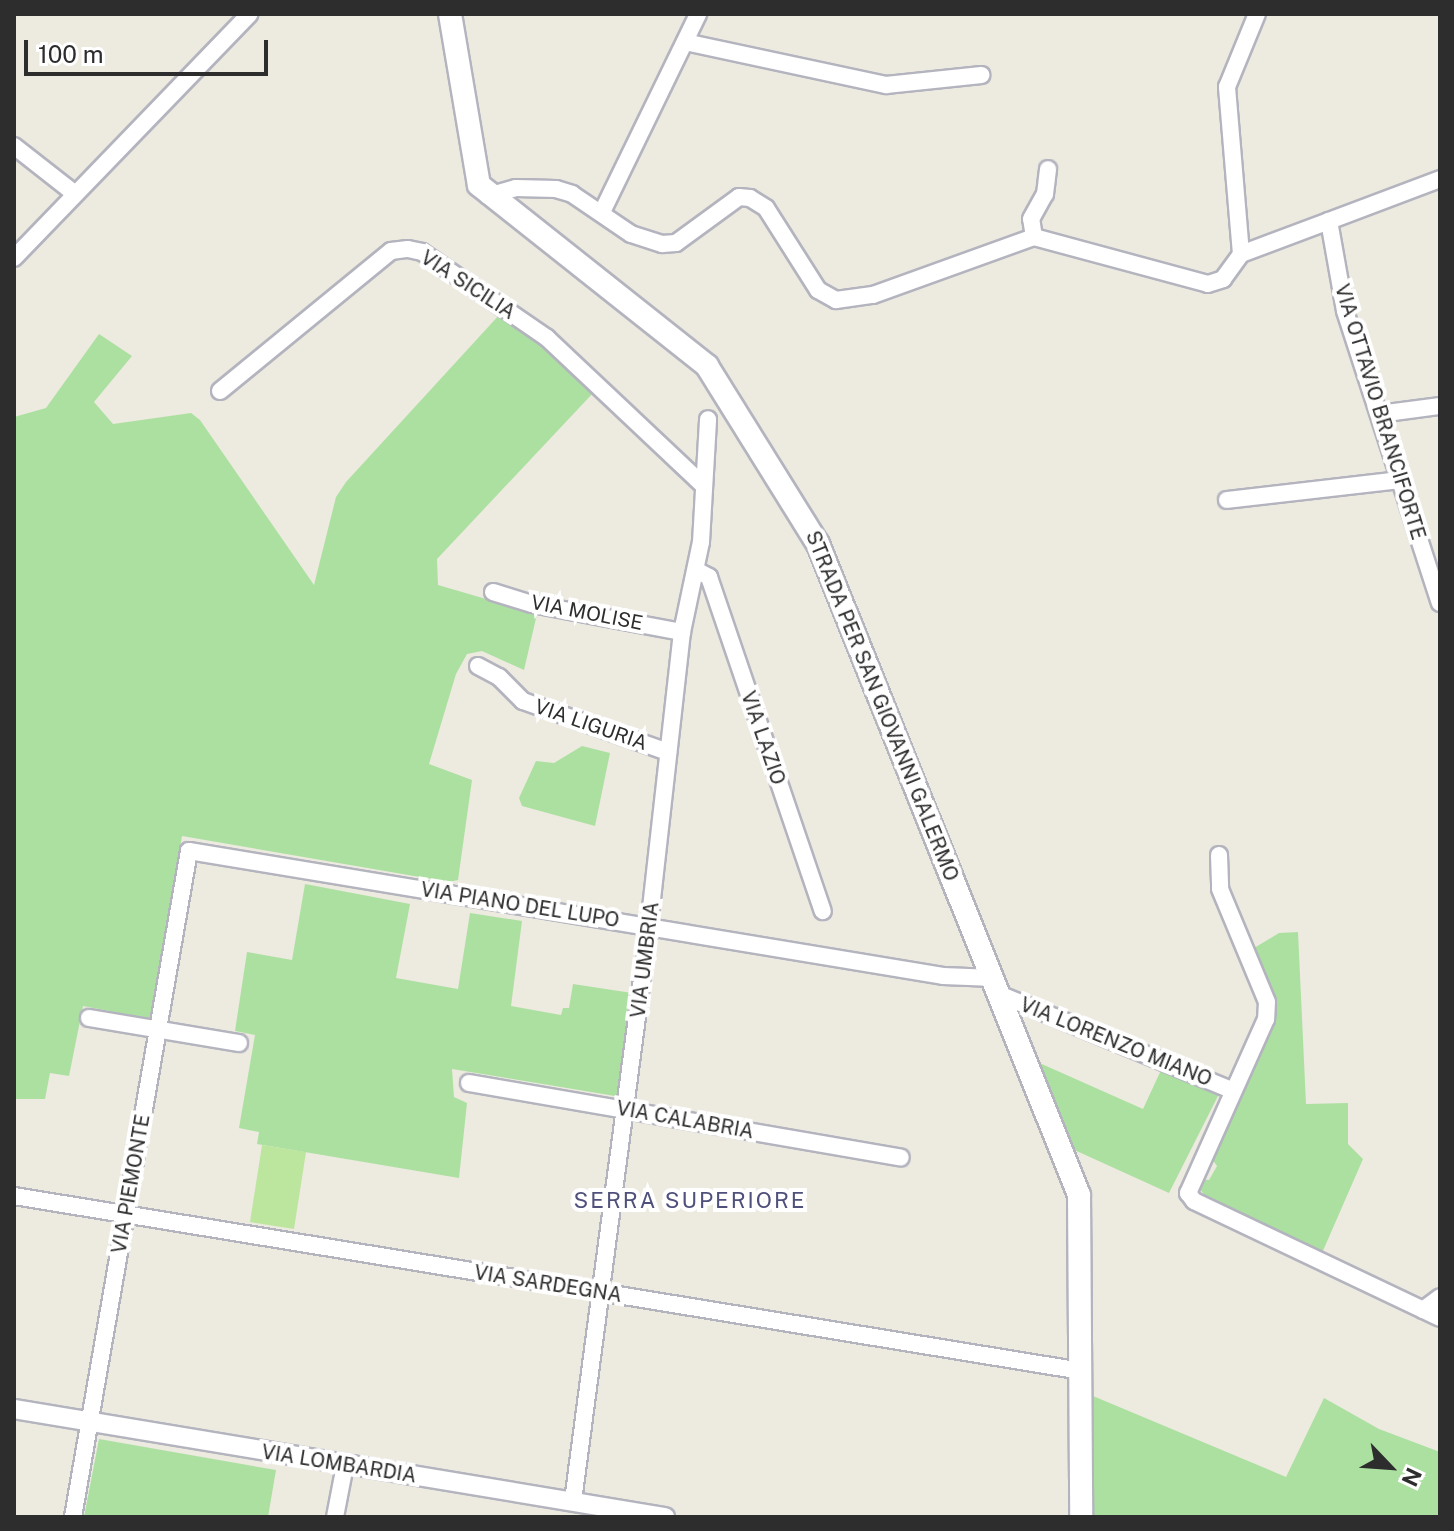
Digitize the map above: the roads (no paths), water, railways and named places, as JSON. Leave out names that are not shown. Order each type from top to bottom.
[{"type":"main road","name":"STRADA PER SAN GIOVANNI GALERMO","points":[[450,14],[475,176],[488,196],[682,342],[721,383],[818,544],[998,986],[1079,1195],[1081,1517]]},
{"type":"street","points":[[14,258],[250,14]]},
{"type":"street","points":[[602,212],[698,14]]},
{"type":"street","points":[[1241,254],[1227,87],[1257,14]]},
{"type":"street","points":[[685,42],[886,85],[981,75]]},
{"type":"street","points":[[14,146],[74,193]]},
{"type":"street","points":[[1034,237],[1031,219],[1045,194],[1048,169]]},
{"type":"street","points":[[488,196],[516,188],[556,189],[602,212],[648,242],[676,243],[739,197],[750,198],[766,208],[818,290],[836,300],[873,295],[1034,237],[1208,284],[1223,279],[1241,254],[1440,179]]},
{"type":"street","name":"VIA OTTAVIO BRANCIFORTE","points":[[1329,221],[1345,311],[1440,603]]},
{"type":"street","name":"VIA SICILIA","points":[[220,391],[391,251],[408,249],[422,252],[547,338],[702,484]]},
{"type":"street","points":[[1379,414],[1440,406]]},
{"type":"street","name":"VIA UMBRIA","points":[[573,1501],[626,1110],[682,632],[696,570],[708,419]]},
{"type":"street","points":[[1227,500],[1399,480]]},
{"type":"street","name":"VIA LAZIO","points":[[696,570],[709,577],[823,911]]},
{"type":"street","name":"VIA MOLISE","points":[[493,592],[532,604],[682,632]]},
{"type":"street","name":"VIA LIGURIA","points":[[478,666],[499,677],[523,701],[668,752]]},
{"type":"street","name":"VIA PIANO DEL LUPO","points":[[189,851],[998,986]]},
{"type":"street","name":"VIA PIEMONTE","points":[[73,1517],[189,851]]},
{"type":"street","points":[[1219,855],[1220,889],[1267,1002],[1266,1019],[1191,1177],[1188,1193],[1194,1201],[1440,1318]]},
{"type":"street","name":"VIA LORENZO MIANO","points":[[998,986],[1232,1090]]},
{"type":"street","points":[[89,1018],[239,1043]]},
{"type":"street","name":"VIA CALABRIA","points":[[469,1083],[901,1158]]},
{"type":"street","name":"VIA SARDEGNA","points":[[14,1196],[1082,1371]]},
{"type":"street","points":[[1423,1310],[1440,1297]]},
{"type":"street","name":"VIA LOMBARDIA","points":[[14,1409],[665,1517]]},
{"type":"street","points":[[335,1517],[345,1465]]},
{"type":"district","name":"SERRA SUPERIORE","points":[[690,1201]]}]
